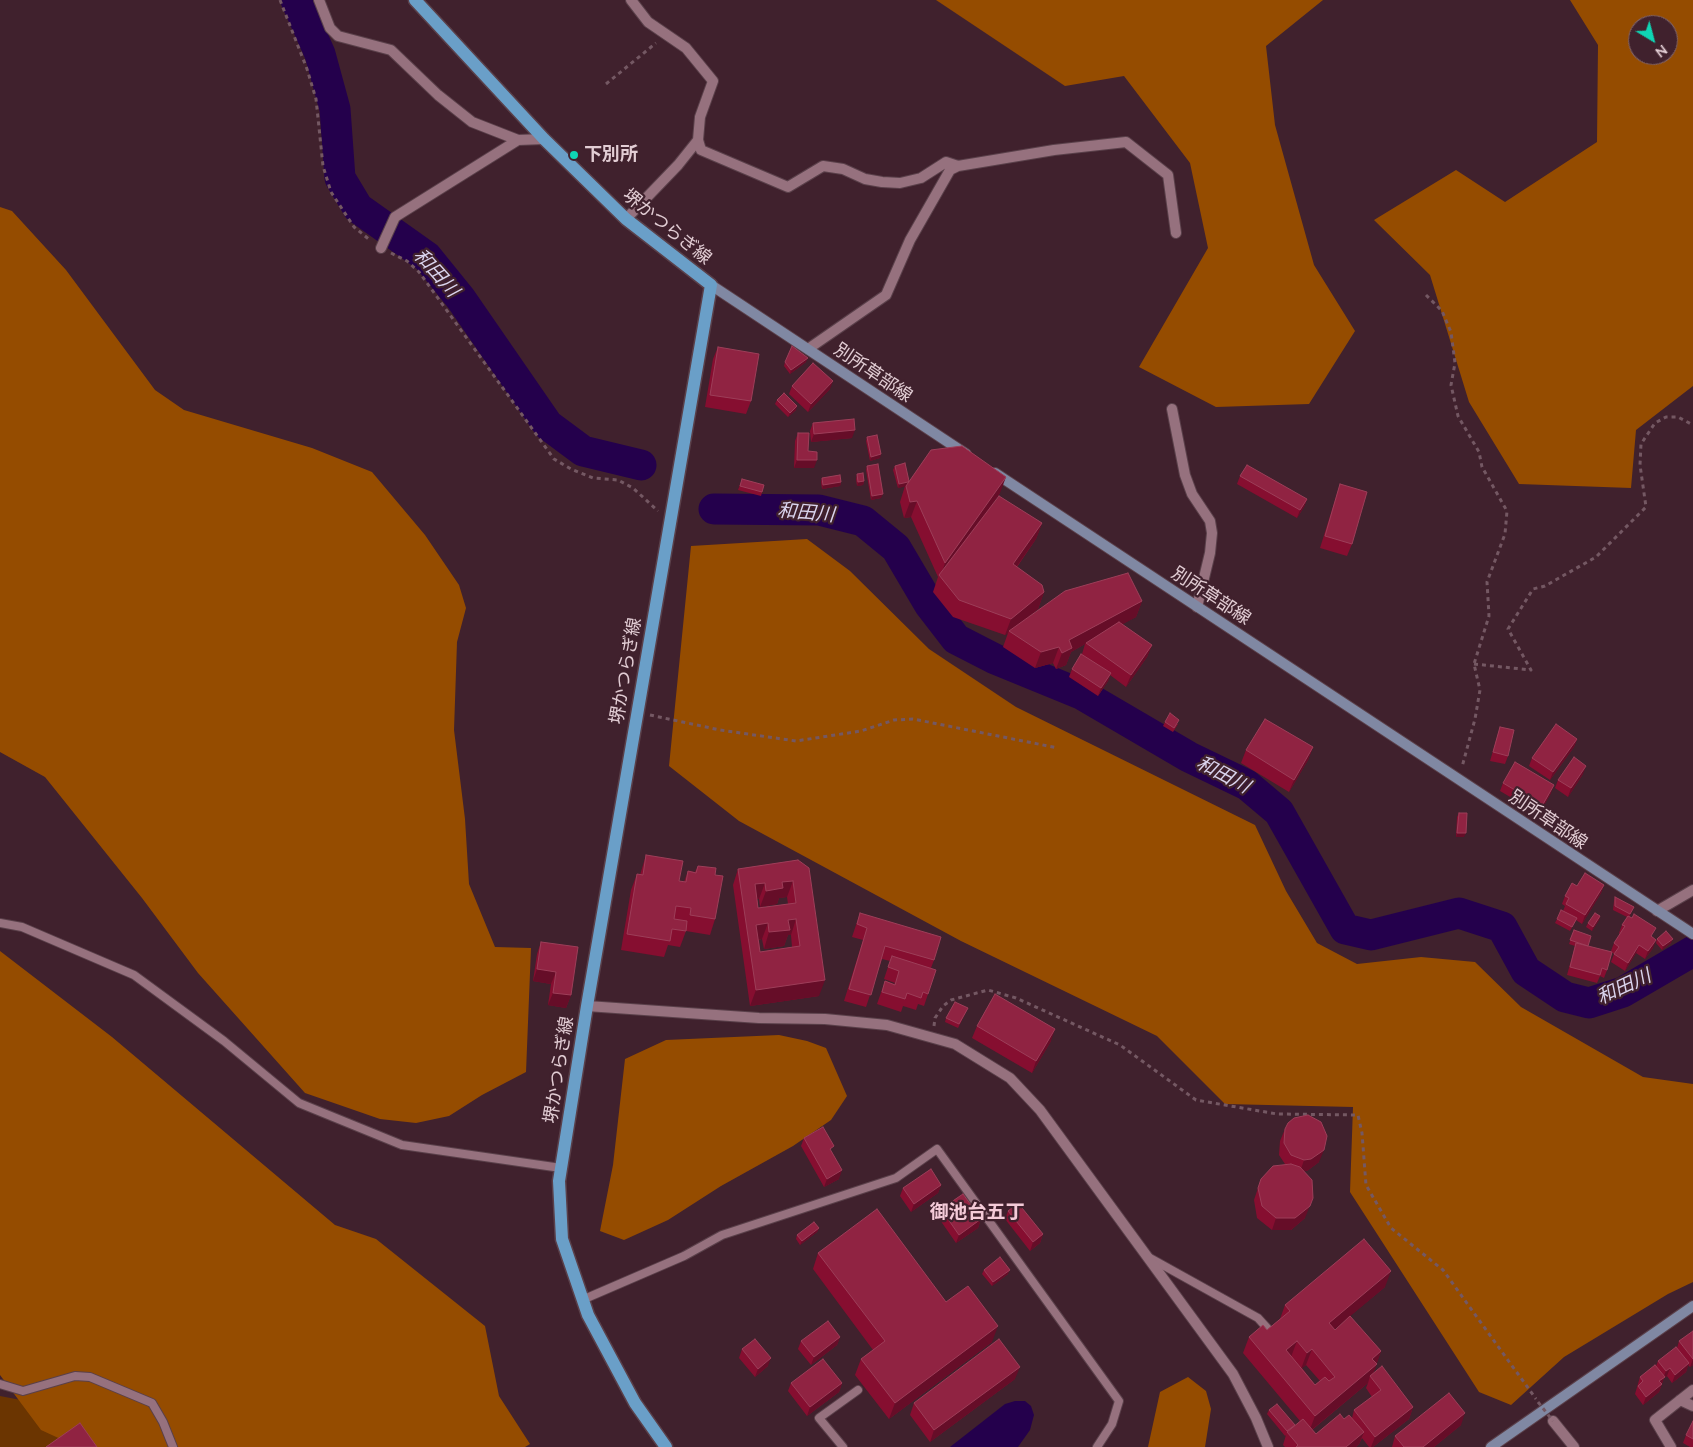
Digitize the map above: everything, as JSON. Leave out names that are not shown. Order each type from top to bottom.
[{"type":"main road","name":"堺かつらぎ線","points":[[415,0],[544,139],[626,219],[711,285],[587,1006],[559,1181],[562,1239],[588,1315],[635,1403],[666,1447]]},
{"type":"main road","name":"別所草部線","points":[[711,285],[1693,934]]},
{"type":"main road","points":[[1491,1447],[1693,1306]]},
{"type":"street","points":[[318,0],[330,28],[338,36],[391,50],[438,95],[472,122],[518,140],[544,139]]},
{"type":"street","points":[[631,0],[648,22],[686,48],[713,81],[700,117],[698,140],[701,150],[788,187],[823,166],[843,169],[865,179],[882,182],[900,182],[921,178],[946,162],[958,166]]},
{"type":"street","points":[[381,248],[395,217],[518,140]]},
{"type":"street","points":[[626,219],[698,140]]},
{"type":"street","points":[[808,349],[886,296],[910,240],[950,170],[958,166],[1054,150],[1126,142],[1168,175],[1176,234]]},
{"type":"street","points":[[1172,409],[1185,475],[1192,494],[1210,522],[1212,533],[1210,553],[1197,607]]},
{"type":"street","points":[[1657,911],[1693,890]]},
{"type":"street","points":[[587,1006],[759,1018],[825,1019],[887,1025],[955,1044],[1010,1078],[1040,1110],[1232,1374],[1256,1418],[1268,1447]]},
{"type":"street","points":[[1671,1447],[1655,1420],[1693,1390]]},
{"type":"street","points":[[1680,1400],[1693,1406]]},
{"type":"street","points":[[1552,1421],[1574,1447]]},
{"type":"lane","points":[[0,922],[22,927],[134,975],[224,1041],[299,1103],[402,1145],[561,1168]]},
{"type":"lane","points":[[582,1300],[684,1256],[722,1235],[896,1178],[937,1149],[1119,1401],[1112,1424],[1097,1447]]},
{"type":"lane","points":[[1148,1258],[1258,1318],[1268,1329]]},
{"type":"lane","points":[[0,1384],[23,1390],[75,1376],[90,1377],[152,1403],[163,1422],[173,1447]]},
{"type":"lane","points":[[843,1447],[819,1418],[858,1390]]},
{"type":"path","points":[[280,0],[308,69],[316,99],[323,166],[331,192],[354,227],[381,248],[407,261],[419,272],[554,459],[571,469],[593,478],[618,480],[633,488],[670,522]]},
{"type":"path","points":[[606,84],[666,34]]},
{"type":"path","points":[[1426,295],[1442,311],[1451,332],[1455,363],[1451,385],[1458,416],[1479,452],[1482,467],[1507,511],[1505,534],[1487,582],[1489,616],[1474,664],[1480,690],[1476,719],[1458,780]]},
{"type":"path","points":[[1474,664],[1531,670],[1508,629],[1533,589],[1545,586],[1596,557],[1646,507],[1640,465],[1641,444],[1655,423],[1666,417],[1678,418],[1693,425]]},
{"type":"path","points":[[637,712],[720,730],[796,741],[861,731],[894,720],[913,719],[1058,748]]},
{"type":"path","points":[[931,1037],[935,1018],[943,1006],[962,996],[988,990],[1016,998],[1120,1045],[1196,1100],[1277,1114],[1358,1115],[1362,1133],[1366,1185],[1391,1228],[1443,1270],[1552,1421]]},
{"type":"shaded area","points":[[936,0],[1323,0],[1266,46],[1275,125],[1314,265],[1355,331],[1309,404],[1216,407],[1139,367],[1208,248],[1190,163],[1124,76],[1065,86]]},
{"type":"shaded area","points":[[1570,0],[1693,0],[1693,386],[1636,430],[1631,488],[1519,484],[1469,402],[1430,275],[1374,220],[1456,170],[1505,202],[1597,142],[1598,45]]},
{"type":"shaded area","points":[[0,207],[12,211],[66,270],[155,390],[184,410],[312,448],[372,472],[425,535],[459,585],[466,608],[457,642],[454,730],[465,819],[469,884],[495,947],[531,948],[526,1072],[482,1095],[449,1116],[416,1123],[380,1119],[305,1093],[198,973],[142,898],[45,777],[0,752]]},
{"type":"shaded area","points":[[807,539],[850,571],[929,649],[1016,707],[1255,825],[1286,891],[1317,943],[1357,964],[1421,957],[1475,962],[1521,1007],[1643,1077],[1693,1084],[1693,1282],[1668,1294],[1564,1357],[1511,1405],[1479,1392],[1350,1192],[1353,1107],[1225,1104],[1157,1036],[961,941],[739,821],[669,766],[691,546]]},
{"type":"shaded area","points":[[0,951],[112,1037],[335,1225],[376,1239],[485,1326],[499,1396],[530,1444],[525,1447],[78,1447],[41,1430],[0,1375]]},
{"type":"shaded area","points":[[779,1035],[807,1041],[826,1048],[847,1096],[831,1120],[793,1146],[721,1186],[668,1220],[624,1240],[600,1231],[613,1165],[625,1059],[666,1040]]},
{"type":"shaded area","points":[[1188,1377],[1206,1391],[1211,1409],[1205,1447],[1148,1447],[1160,1392]]},
{"type":"shaded area","points":[[0,1396],[26,1401],[160,1447],[0,1447]]},
{"type":"shaded area","points":[[1025,1401],[1031,1406],[1034,1415],[1030,1430],[1018,1447],[950,1447],[1005,1404]]},
{"type":"building","points":[[792,346],[808,358],[791,370],[785,362]]},
{"type":"building","points":[[718,347],[759,354],[751,401],[710,395]]},
{"type":"building","points":[[813,363],[833,381],[811,404],[792,386]]},
{"type":"building","points":[[784,393],[797,406],[790,413],[777,400]]},
{"type":"building","points":[[854,419],[855,430],[814,434],[813,423]]},
{"type":"building","points":[[798,433],[809,433],[808,451],[817,452],[817,460],[797,460]]},
{"type":"building","points":[[877,435],[881,454],[871,457],[867,437]]},
{"type":"building","points":[[962,446],[1006,477],[945,563],[917,501],[910,502],[906,486],[931,450]]},
{"type":"building","points":[[905,463],[909,481],[899,484],[895,466]]},
{"type":"building","points":[[878,464],[883,494],[872,496],[867,466]]},
{"type":"building","points":[[1247,465],[1307,499],[1300,510],[1240,476]]},
{"type":"building","points":[[863,473],[864,481],[858,482],[857,474]]},
{"type":"building","points":[[840,475],[841,482],[823,485],[822,478]]},
{"type":"building","points":[[742,479],[764,485],[762,492],[740,486]]},
{"type":"building","points":[[1340,484],[1367,492],[1352,544],[1325,536]]},
{"type":"building","points":[[999,496],[1042,523],[1013,564],[1042,585],[1044,592],[1011,619],[959,600],[939,575]]},
{"type":"building","points":[[1128,573],[1142,601],[1069,640],[1072,648],[1062,653],[1059,647],[1041,652],[1009,631],[1065,591]]},
{"type":"building","points":[[1119,622],[1152,645],[1131,675],[1086,643]]},
{"type":"building","points":[[1081,654],[1111,673],[1101,688],[1072,669]]},
{"type":"building","points":[[1170,713],[1179,720],[1174,728],[1165,722]]},
{"type":"building","points":[[1265,719],[1313,747],[1294,780],[1246,750]]},
{"type":"building","points":[[1556,724],[1577,739],[1553,772],[1532,758]]},
{"type":"building","points":[[1500,727],[1514,730],[1508,756],[1493,752]]},
{"type":"building","points":[[1574,757],[1586,766],[1571,788],[1558,780]]},
{"type":"building","points":[[1515,762],[1554,785],[1542,806],[1503,783]]},
{"type":"building","points":[[1459,813],[1467,813],[1466,833],[1457,833]]},
{"type":"building","points":[[646,855],[683,861],[679,881],[686,882],[688,871],[696,873],[698,866],[716,868],[715,875],[723,876],[715,919],[690,915],[691,908],[676,906],[674,919],[687,921],[686,931],[672,929],[670,941],[627,934],[637,874],[643,875]]},
{"type":"building","points":[[798,860],[809,868],[825,980],[756,990],[738,869]],"holes":[[[793,881],[796,903],[758,908],[755,884],[765,883],[766,891],[783,888],[782,882]],[[796,919],[800,946],[760,952],[756,925],[768,923],[769,932],[790,930],[788,920]]]},
{"type":"building","points":[[1585,873],[1604,885],[1585,915],[1566,904],[1569,898],[1565,896],[1572,883],[1577,886]]},
{"type":"building","points":[[1615,897],[1634,907],[1630,914],[1615,906]]},
{"type":"building","points":[[1561,910],[1577,918],[1572,927],[1557,919]]},
{"type":"building","points":[[860,913],[941,937],[934,960],[885,946],[871,995],[849,989],[867,928],[857,924]]},
{"type":"building","points":[[1595,913],[1600,916],[1593,927],[1588,923]]},
{"type":"building","points":[[1634,914],[1656,928],[1651,936],[1656,940],[1648,951],[1639,945],[1628,963],[1614,954],[1619,947],[1614,943],[1625,926],[1622,925],[1628,916],[1632,918]]},
{"type":"building","points":[[1574,930],[1591,936],[1588,946],[1570,940]]},
{"type":"building","points":[[1666,931],[1673,939],[1663,946],[1657,939]]},
{"type":"building","points":[[541,942],[578,947],[571,995],[553,993],[556,972],[537,969]]},
{"type":"building","points":[[1576,943],[1612,952],[1607,970],[1602,968],[1600,975],[1570,967]]},
{"type":"building","points":[[892,956],[936,970],[928,994],[923,992],[921,998],[907,993],[905,999],[882,992],[885,981],[895,985],[899,971],[888,967]]},
{"type":"building","points":[[995,994],[1055,1029],[1036,1061],[977,1026]]},
{"type":"building","points":[[955,1002],[968,1008],[959,1024],[946,1018]]},
{"type":"building","points":[[1308,1115],[1321,1122],[1327,1136],[1324,1150],[1311,1159],[1304,1160],[1291,1155],[1284,1143],[1285,1129],[1294,1118]]},
{"type":"building","points":[[823,1127],[834,1146],[830,1149],[842,1170],[827,1179],[804,1138]]},
{"type":"building","points":[[1291,1164],[1300,1167],[1312,1180],[1313,1198],[1310,1206],[1295,1218],[1276,1218],[1262,1206],[1258,1188],[1261,1179],[1273,1166]]},
{"type":"building","points":[[931,1169],[941,1185],[914,1204],[903,1188]]},
{"type":"building","points":[[963,1194],[981,1219],[959,1235],[941,1209]]},
{"type":"building","points":[[1018,1203],[1043,1234],[1033,1242],[1008,1211]]},
{"type":"building","points":[[877,1209],[946,1302],[968,1286],[998,1326],[895,1403],[861,1359],[885,1341],[818,1253]]},
{"type":"building","points":[[814,1222],[819,1228],[802,1241],[797,1235]]},
{"type":"building","points":[[1364,1239],[1391,1271],[1329,1323],[1335,1330],[1350,1316],[1381,1351],[1372,1359],[1377,1364],[1315,1416],[1249,1337],[1263,1325],[1267,1330],[1290,1311],[1285,1305]],"holes":[[[1297,1341],[1307,1353],[1312,1349],[1335,1377],[1329,1381],[1325,1377],[1315,1385],[1286,1350]]]},
{"type":"building","points":[[1000,1257],[1010,1270],[993,1282],[984,1270]]},
{"type":"building","points":[[828,1321],[840,1337],[814,1357],[801,1341]]},
{"type":"building","points":[[1693,1331],[1693,1359],[1679,1341]]},
{"type":"building","points":[[755,1339],[771,1358],[758,1369],[742,1349]]},
{"type":"building","points":[[999,1339],[1020,1367],[934,1430],[914,1403]]},
{"type":"building","points":[[1676,1347],[1689,1363],[1675,1375],[1670,1368],[1666,1371],[1658,1361]]},
{"type":"building","points":[[823,1359],[842,1383],[810,1407],[791,1383]]},
{"type":"building","points":[[1655,1365],[1665,1377],[1659,1381],[1662,1384],[1646,1397],[1638,1386],[1643,1381],[1640,1377]]},
{"type":"building","points":[[1382,1366],[1413,1407],[1375,1437],[1354,1410],[1381,1390],[1370,1376]]},
{"type":"building","points":[[1449,1393],[1465,1413],[1423,1447],[1404,1447],[1395,1436]]},
{"type":"building","points":[[1277,1404],[1295,1425],[1287,1431],[1269,1410]]},
{"type":"building","points":[[1340,1414],[1344,1419],[1349,1415],[1364,1432],[1346,1447],[1296,1447],[1298,1445],[1287,1432],[1303,1419],[1316,1434]]},
{"type":"building","points":[[1693,1421],[1693,1439],[1686,1435]]},
{"type":"building","points":[[80,1423],[97,1447],[46,1447]]},
{"type":"waterway","name":"和田川","points":[[296,0],[320,54],[335,109],[340,178],[358,208],[427,257],[461,299],[548,425],[583,451],[641,465]]},
{"type":"waterway","name":"和田川","points":[[714,509],[819,510],[863,521],[896,548],[929,604],[956,639],[995,659],[1083,695],[1189,757],[1247,785],[1279,812],[1345,929],[1371,935],[1459,913],[1502,927],[1526,971],[1565,997],[1589,1003],[1623,992],[1693,951]]},
{"type":"place","name":"下別所","points":[[574,155]]},
{"type":"district","name":"御池台五丁","points":[[977,1212]]}]
